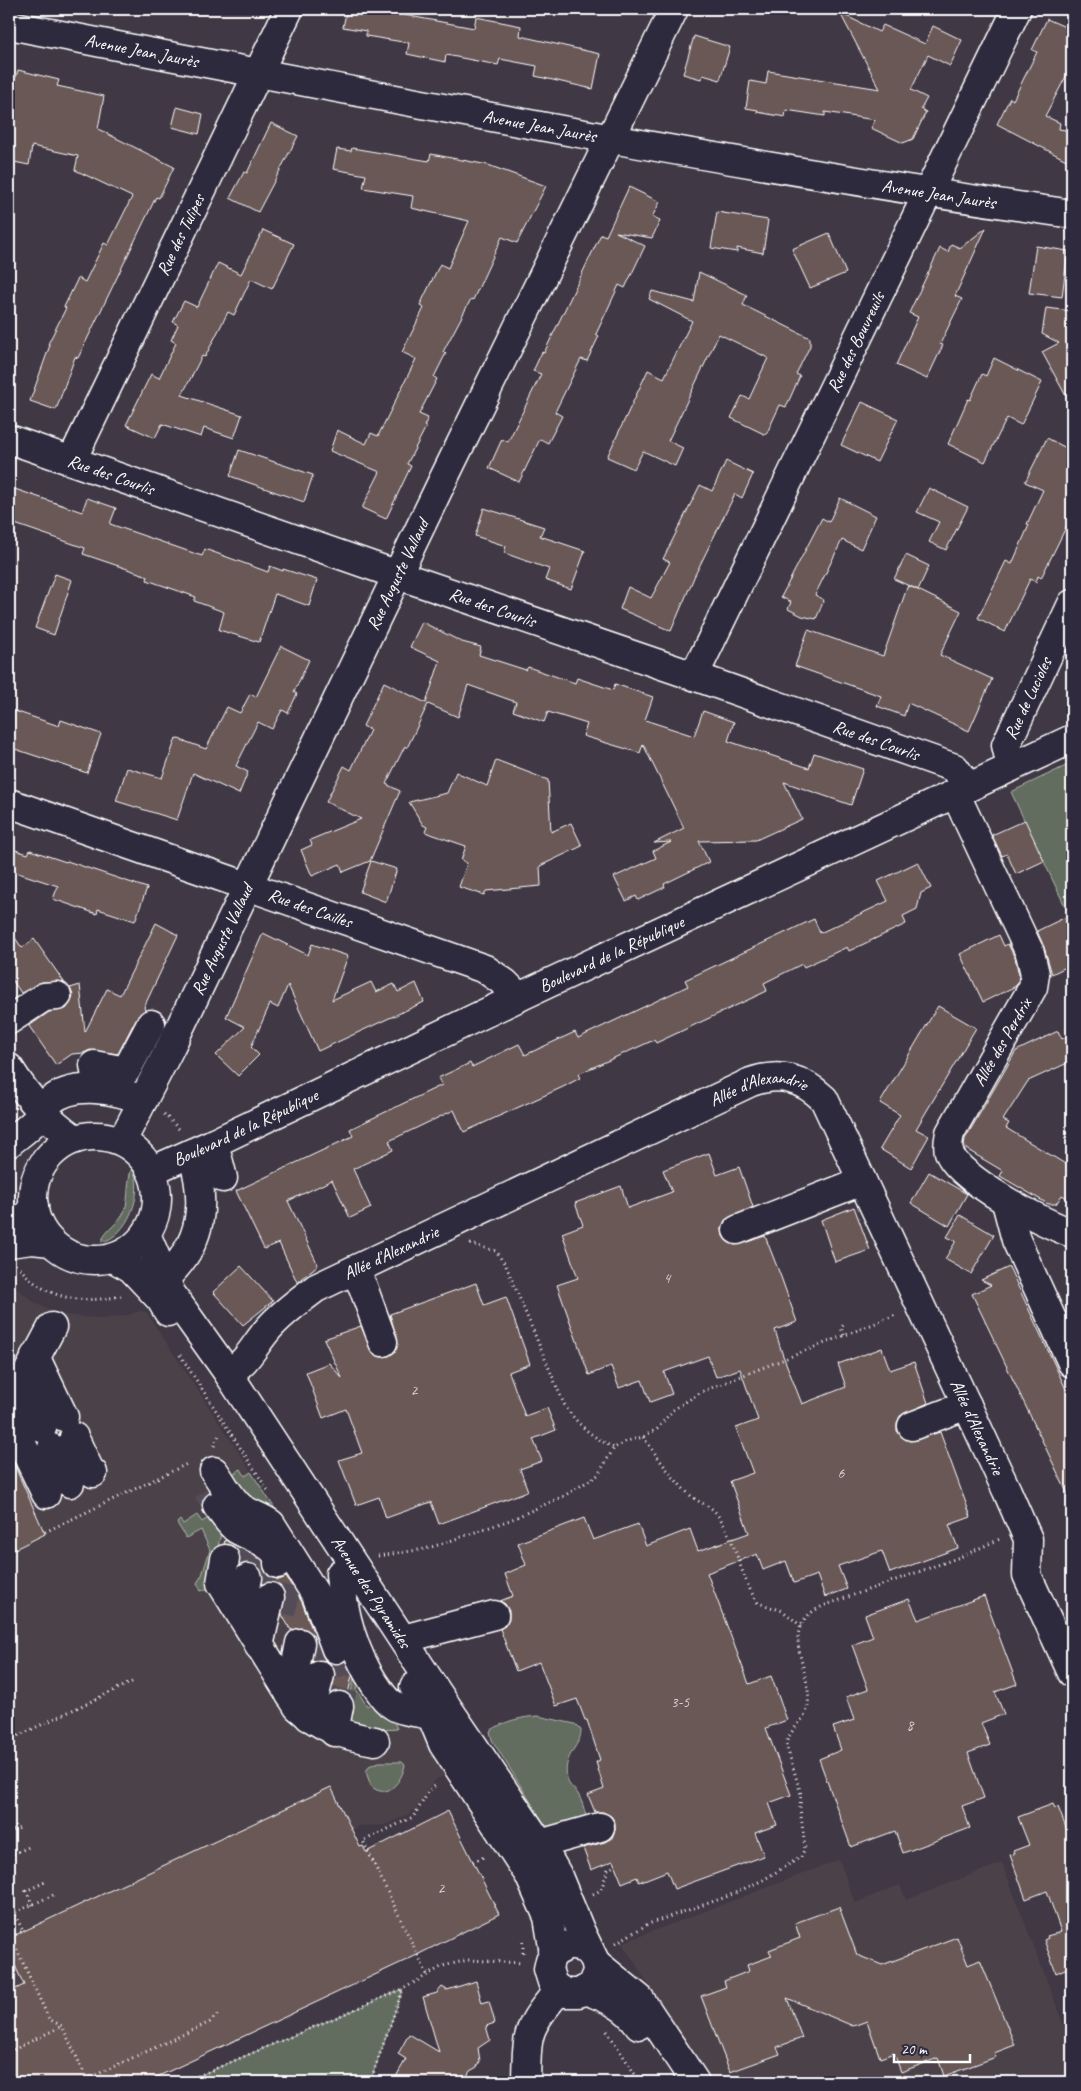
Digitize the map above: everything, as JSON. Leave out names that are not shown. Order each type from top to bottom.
[{"type":"street","name":"Rue des Tulipes","points":[[72,460],[289,9]]},
{"type":"street","name":"Rue Auguste Vallaud","points":[[122,1141],[170,1048],[440,484],[674,9]]},
{"type":"street","name":"Rue des Bouvreuils","points":[[694,676],[1017,9]]},
{"type":"street","name":"Avenue Jean Jaurès","points":[[9,25],[610,138],[927,193],[1072,214]]},
{"type":"street","name":"Rue des Courlis","points":[[9,439],[954,768],[962,790]]},
{"type":"street","name":"Rue de Lucioles","points":[[1011,767],[1006,745],[1072,604]]},
{"type":"street","name":"Boulevard de la République","points":[[151,1171],[1011,767],[1063,751]]},
{"type":"street","name":"Allée des Perdrix","points":[[962,790],[1030,953],[1035,974],[1034,987],[950,1133],[949,1152],[954,1161],[966,1172],[1006,1202],[1072,1233]]},
{"type":"street","name":"Rue des Cailles","points":[[9,803],[485,968],[520,997]]},
{"type":"street","points":[[9,1020],[44,997],[57,996]]},
{"type":"street","points":[[98,1089],[94,1064],[126,1072],[150,1024]]},
{"type":"street","points":[[9,1068],[35,1110],[45,1162]]},
{"type":"street","name":"Allée d'Alexandrie","points":[[228,1373],[243,1364],[267,1330],[282,1313],[316,1288],[700,1106],[767,1077],[782,1077],[805,1084],[824,1100],[1024,1528],[1029,1549],[1026,1567],[1027,1575],[1072,1673]]},
{"type":"street","points":[[9,1143],[35,1110],[63,1094],[85,1090],[112,1090],[143,1100]]},
{"type":"street","points":[[35,1110],[75,1139]]},
{"type":"street","points":[[90,1136],[122,1141],[139,1154],[151,1171],[158,1203],[154,1219],[146,1234],[132,1249],[113,1258],[90,1260],[64,1252],[51,1242],[39,1226],[34,1206],[35,1183],[45,1162],[58,1148],[75,1139],[90,1136]]},
{"type":"street","points":[[203,1148],[222,1178]]},
{"type":"street","points":[[164,1279],[178,1266],[195,1235],[200,1215],[203,1148]]},
{"type":"street","points":[[737,1230],[862,1182]]},
{"type":"street","points":[[1006,1202],[1016,1240],[1072,1363]]},
{"type":"street","points":[[9,1234],[22,1222],[34,1206]]},
{"type":"street","name":"Avenue des Pyramides","points":[[146,1234],[171,1293],[228,1373],[540,1844],[600,1954],[640,1999],[695,2082]]},
{"type":"street","points":[[13,1254],[32,1240],[51,1242]]},
{"type":"street","name":"Avenue des Pyramides","points":[[113,1258],[131,1268],[161,1300],[431,1715],[443,1744],[529,1875],[548,1917],[554,1954]]},
{"type":"street","points":[[354,1270],[383,1342]]},
{"type":"street","points":[[27,1382],[58,1433],[67,1481],[70,1483],[21,1442],[27,1382],[52,1327]]},
{"type":"street","points":[[912,1426],[967,1405]]},
{"type":"street","points":[[403,1639],[494,1615]]},
{"type":"street","points":[[282,1648],[350,1737],[375,1741]]},
{"type":"street","points":[[540,1844],[600,1827]]},
{"type":"street","name":"Avenue des Pyramides","points":[[559,1990],[549,1977],[550,1960],[554,1954],[568,1946],[583,1948],[600,1954]]},
{"type":"street","points":[[526,2082],[527,2044],[529,2032],[535,2019],[559,1990],[572,1994],[585,1990],[595,1979],[600,1954]]},
{"type":"street","points":[[585,1990],[610,1999],[632,2014],[676,2082]]},
{"type":"path","points":[[143,1100],[162,1111],[188,1140],[203,1148]]},
{"type":"path","points":[[468,1244],[496,1251],[506,1266],[564,1404],[574,1420],[593,1437],[614,1448]]},
{"type":"path","points":[[13,1254],[30,1280],[40,1287],[84,1301],[126,1295]]},
{"type":"path","points":[[370,1559],[441,1544],[510,1520],[564,1496],[598,1475],[614,1448],[627,1441],[643,1437],[657,1429],[673,1410],[700,1392],[920,1306]]},
{"type":"path","points":[[844,1335],[842,1328],[845,1323]]},
{"type":"path","points":[[45,1532],[268,1553],[220,1433]]},
{"type":"path","points":[[643,1437],[673,1478],[693,1497],[710,1507],[717,1514],[734,1547],[748,1586],[758,1603],[783,1611],[801,1626]]},
{"type":"path","points":[[600,1954],[648,1924],[726,1897],[763,1880],[801,1856],[805,1848],[801,1824],[800,1786],[786,1744],[787,1736],[806,1713],[808,1706],[806,1678],[798,1644],[801,1626],[805,1617],[811,1611],[960,1557],[1024,1528]]},
{"type":"path","points":[[9,1740],[132,1682]]},
{"type":"path","points":[[427,1974],[363,1841],[413,1818],[430,1790],[442,1781]]},
{"type":"path","points":[[9,1833],[22,1827]]},
{"type":"path","points":[[9,1850],[10,1855],[31,1846]]},
{"type":"path","points":[[473,1862],[491,1854]]},
{"type":"path","points":[[601,1890],[608,1869],[615,1866]]},
{"type":"path","points":[[32,1905],[26,1891],[47,1881]]},
{"type":"path","points":[[53,1895],[14,1913],[23,1931],[11,1937],[50,2019],[62,2026],[86,2081],[210,2022],[219,2013]]},
{"type":"path","points":[[184,2082],[403,1989],[442,1966],[468,1960],[522,1963]]},
{"type":"path","points":[[370,2082],[403,1989]]},
{"type":"path","points":[[9,2052],[62,2026]]},
{"type":"shaded area","points":[[9,1282],[35,1303],[53,1312],[65,1315],[104,1319],[129,1315],[140,1311],[146,1312],[453,1778],[447,1776],[437,1778],[419,1806],[409,1814],[384,1825],[359,1826],[351,1829],[360,1847],[363,1846],[417,1955],[146,2082],[9,2082]]},
{"type":"shaded area","points":[[839,1860],[855,1903],[900,1885],[906,1900],[1002,1863],[1072,2047],[1072,2070],[1070,2073],[1045,2082],[712,2082],[622,1943]]},
{"type":"green space","points":[[1072,763],[1072,921],[1011,792]]},
{"type":"green space","points":[[132,1168],[136,1177],[137,1188],[132,1212],[119,1232],[110,1239],[101,1242],[106,1233],[123,1215]]},
{"type":"green space","points":[[241,1469],[245,1476],[251,1472],[329,1591],[265,1510],[227,1478]]},
{"type":"green space","points":[[215,1513],[221,1533],[209,1588],[201,1591],[197,1583],[202,1575],[210,1550],[201,1530],[186,1538],[177,1523],[180,1520],[183,1524],[197,1515],[202,1522]]},
{"type":"green space","points":[[355,1673],[359,1682],[356,1689],[367,1706],[373,1702],[393,1719],[397,1729],[371,1731],[345,1720]]},
{"type":"green space","points":[[538,1716],[575,1724],[581,1730],[579,1741],[569,1757],[566,1770],[569,1783],[578,1794],[583,1805],[586,1816],[583,1823],[552,1829],[545,1825],[492,1740],[490,1731],[495,1728],[513,1720]]},
{"type":"green space","points":[[379,1762],[402,1762],[405,1765],[397,1783],[388,1790],[377,1790],[371,1786],[366,1772],[369,1766]]},
{"type":"green space","points":[[403,1989],[370,2082],[184,2082]]},
{"type":"building","points":[[347,9],[389,9],[388,12],[474,28],[476,17],[521,26],[520,36],[600,54],[593,89],[535,76],[537,66],[500,59],[498,65],[446,55],[445,62],[407,54],[409,43],[366,36],[366,31],[343,27]]},
{"type":"building","points":[[840,13],[879,32],[883,25],[925,44],[933,26],[962,40],[950,66],[928,55],[911,90],[927,98],[921,109],[926,112],[913,139],[903,143],[871,128],[875,120],[825,112],[825,116],[786,110],[785,117],[746,108],[750,81],[766,84],[768,71],[880,89]]},
{"type":"building","points":[[1047,19],[1072,30],[1072,65],[1045,116],[1060,123],[1059,129],[1072,131],[1072,163],[997,124],[1010,98],[1013,100],[1037,52],[1032,50]]},
{"type":"building","points":[[694,36],[730,47],[720,80],[703,75],[701,79],[683,74]]},
{"type":"building","points":[[18,70],[59,80],[57,86],[104,96],[98,129],[174,167],[159,198],[156,197],[78,358],[75,357],[56,410],[30,401],[50,345],[48,344],[78,278],[85,282],[104,243],[108,245],[132,197],[75,170],[78,156],[32,146],[29,165],[9,161],[9,76],[16,77]]},
{"type":"building","points":[[177,107],[203,114],[199,134],[172,127]]},
{"type":"building","points":[[271,123],[298,136],[258,212],[230,198],[244,172],[247,173]]},
{"type":"building","points":[[352,148],[429,161],[431,154],[488,165],[546,186],[517,243],[502,237],[473,300],[471,299],[443,352],[446,353],[434,377],[437,379],[419,414],[428,418],[424,426],[426,427],[407,464],[411,466],[386,519],[362,508],[380,472],[330,451],[337,430],[366,444],[371,433],[378,436],[416,359],[402,352],[424,308],[420,305],[440,264],[448,268],[469,221],[411,208],[413,196],[363,188],[366,175],[333,169],[337,149],[351,151]]},
{"type":"building","points":[[629,187],[660,202],[652,217],[660,221],[652,238],[616,232],[645,246],[625,288],[619,285],[596,334],[599,336],[587,361],[581,359],[555,412],[562,416],[548,443],[540,439],[519,482],[489,468],[502,439],[508,442],[541,374],[533,371],[542,352],[544,353],[601,234],[606,236]]},
{"type":"building","points":[[717,212],[768,220],[763,253],[737,248],[737,252],[711,248]]},
{"type":"building","points":[[986,228],[955,296],[962,299],[940,344],[943,345],[927,379],[896,365],[918,317],[909,313],[940,248],[948,252],[951,244],[960,248]]},
{"type":"building","points":[[263,230],[294,244],[272,289],[251,279],[234,315],[228,312],[205,357],[202,356],[182,395],[242,415],[234,438],[204,428],[201,437],[162,424],[155,438],[126,425],[151,374],[159,378],[176,343],[171,340],[178,325],[173,322],[184,301],[197,307],[218,263],[241,274]]},
{"type":"building","points":[[829,233],[846,273],[810,288],[792,249]]},
{"type":"building","points":[[1036,246],[1068,251],[1062,297],[1029,293]]},
{"type":"building","points":[[699,272],[747,295],[743,305],[810,338],[810,346],[796,374],[800,376],[786,407],[780,405],[766,435],[731,418],[742,396],[749,399],[768,358],[719,334],[668,441],[683,448],[675,466],[643,451],[634,469],[607,457],[648,370],[664,378],[692,321],[649,299],[652,291],[694,302]]},
{"type":"building","points":[[1046,308],[1072,311],[1072,407],[1042,352],[1059,343],[1042,334]]},
{"type":"building","points":[[994,358],[1042,382],[1021,425],[1007,418],[985,462],[948,444],[968,399],[970,400],[982,374],[986,376]]},
{"type":"building","points":[[862,402],[898,419],[877,462],[841,445]]},
{"type":"building","points":[[1047,438],[1072,451],[1072,515],[1041,578],[1038,576],[1036,582],[1030,579],[1005,632],[978,618],[1006,561],[1012,564],[1029,525],[1027,524],[1043,490],[1025,482]]},
{"type":"building","points":[[239,450],[313,475],[304,502],[230,476]]},
{"type":"building","points":[[726,461],[753,474],[742,498],[735,494],[695,575],[671,631],[620,609],[628,587],[651,598],[670,562],[663,559],[700,485],[712,491]]},
{"type":"building","points":[[9,487],[82,512],[87,498],[116,508],[110,524],[202,556],[205,549],[268,572],[270,566],[317,580],[309,606],[275,594],[259,642],[219,630],[224,612],[194,601],[196,597],[147,580],[148,576],[83,554],[85,548],[9,522]]},
{"type":"building","points":[[929,488],[968,507],[946,550],[929,542],[939,522],[917,512]]},
{"type":"building","points":[[840,498],[876,516],[861,549],[842,540],[815,595],[824,600],[816,619],[802,616],[788,609],[791,602],[781,597],[822,518],[829,522]]},
{"type":"building","points":[[484,508],[544,527],[540,536],[585,551],[571,589],[545,580],[549,569],[504,553],[506,546],[475,536]]},
{"type":"building","points":[[906,555],[929,566],[918,590],[894,579]]},
{"type":"building","points":[[55,574],[72,580],[54,635],[35,628]]},
{"type":"building","points":[[908,585],[961,611],[940,655],[992,679],[969,731],[908,703],[904,716],[877,706],[881,696],[795,666],[808,630],[883,656]]},
{"type":"building","points":[[422,622],[462,642],[481,647],[479,655],[526,670],[528,667],[575,683],[577,678],[613,690],[615,684],[653,697],[645,720],[694,736],[703,711],[734,722],[728,741],[809,768],[814,753],[863,769],[851,805],[784,782],[802,819],[756,840],[699,841],[709,862],[664,884],[665,887],[638,900],[636,896],[626,901],[614,877],[656,858],[653,851],[671,842],[654,843],[684,828],[643,744],[640,753],[583,736],[587,724],[548,712],[544,722],[513,711],[516,702],[468,685],[458,717],[428,704],[407,748],[405,746],[386,784],[400,791],[370,861],[343,872],[340,864],[312,876],[301,850],[312,845],[310,840],[361,819],[326,802],[344,766],[351,770],[370,730],[363,726],[384,682],[426,703],[440,661],[410,647]]},
{"type":"building","points":[[281,646],[309,660],[294,692],[297,694],[288,713],[282,710],[272,729],[258,722],[236,766],[248,772],[239,794],[193,773],[177,820],[116,801],[127,768],[162,778],[176,738],[206,749],[227,707],[240,713],[250,694],[256,697]]},
{"type":"building","points":[[9,709],[59,726],[61,720],[101,734],[87,773],[9,747]]},
{"type":"building","points":[[496,760],[548,780],[551,832],[571,823],[582,846],[540,866],[541,886],[486,891],[484,895],[459,887],[467,863],[461,860],[466,846],[425,832],[427,827],[423,825],[409,802],[447,793],[456,772],[487,786]]},
{"type":"building","points":[[1025,820],[1044,861],[1016,874],[1007,854],[1002,856],[992,835]]},
{"type":"building","points":[[9,848],[28,854],[30,850],[147,888],[135,921],[98,909],[97,914],[53,899],[58,886],[9,870]]},
{"type":"building","points":[[371,861],[397,869],[386,902],[360,892]]},
{"type":"building","points":[[918,862],[931,888],[921,893],[917,909],[903,916],[906,924],[849,951],[847,947],[804,967],[802,964],[764,983],[767,991],[656,1043],[654,1040],[578,1074],[580,1078],[563,1087],[464,1132],[454,1110],[389,1141],[393,1150],[353,1169],[371,1208],[350,1218],[332,1180],[288,1201],[318,1265],[297,1282],[279,1243],[264,1249],[236,1191],[353,1136],[350,1129],[442,1085],[438,1078],[470,1063],[472,1067],[519,1044],[525,1055],[575,1032],[578,1038],[688,986],[685,980],[814,919],[820,933],[888,901],[878,881]]},
{"type":"building","points":[[1072,914],[1072,964],[1052,974],[1037,931]]},
{"type":"building","points":[[156,923],[178,935],[144,1007],[145,1010],[137,1017],[118,1054],[90,1050],[84,1053],[72,1054],[56,1065],[29,1026],[49,1012],[66,1009],[73,995],[70,988],[80,985],[85,1032],[107,989],[120,995]]},
{"type":"building","points":[[9,929],[22,948],[34,939],[64,982],[42,982],[21,993],[9,975]]},
{"type":"building","points":[[263,933],[308,955],[312,944],[348,956],[332,1000],[371,982],[376,992],[394,984],[398,992],[416,983],[424,1002],[318,1051],[288,985],[278,1008],[270,1004],[251,1047],[259,1055],[238,1076],[216,1055],[245,1027],[226,1017]]},
{"type":"building","points":[[999,935],[1004,946],[1008,944],[1015,958],[1019,975],[1018,982],[1016,986],[983,1002],[960,954]]},
{"type":"building","points":[[938,1006],[976,1028],[916,1129],[929,1136],[911,1168],[880,1149],[900,1115],[880,1103]]},
{"type":"building","points":[[1058,1031],[1062,1039],[1072,1034],[1072,1061],[1028,1081],[1003,1120],[1009,1123],[1006,1128],[1072,1168],[1072,1201],[1062,1195],[1056,1204],[1048,1204],[1000,1176],[1003,1171],[966,1149],[964,1145],[965,1139],[1016,1051]]},
{"type":"building","points":[[709,1153],[717,1175],[739,1167],[753,1207],[725,1220],[722,1228],[723,1236],[728,1242],[735,1245],[765,1236],[781,1277],[797,1322],[775,1330],[802,1404],[846,1387],[838,1364],[882,1348],[890,1370],[914,1362],[928,1403],[900,1416],[897,1423],[897,1431],[903,1438],[910,1441],[940,1432],[971,1517],[949,1525],[958,1548],[890,1573],[882,1551],[838,1566],[847,1589],[825,1597],[817,1575],[794,1583],[786,1561],[763,1570],[757,1554],[707,1573],[749,1684],[771,1676],[787,1720],[766,1728],[791,1795],[769,1803],[777,1825],[755,1833],[764,1856],[674,1889],[667,1871],[639,1882],[637,1877],[622,1883],[613,1861],[591,1870],[583,1848],[612,1838],[615,1822],[611,1816],[603,1812],[595,1812],[588,1795],[604,1789],[596,1762],[600,1760],[587,1720],[585,1720],[577,1699],[556,1706],[539,1662],[516,1671],[500,1629],[505,1626],[509,1619],[509,1611],[505,1604],[500,1601],[513,1596],[505,1574],[526,1565],[518,1543],[584,1518],[593,1540],[638,1524],[646,1546],[690,1529],[698,1551],[749,1533],[730,1481],[753,1473],[736,1428],[758,1420],[740,1369],[716,1377],[708,1356],[664,1372],[672,1394],[650,1402],[642,1380],[619,1388],[611,1366],[589,1375],[557,1285],[578,1278],[562,1233],[583,1225],[575,1203],[621,1186],[628,1208],[672,1192],[663,1170]]},
{"type":"building","points":[[929,1172],[967,1194],[949,1226],[911,1203]]},
{"type":"building","points":[[854,1207],[870,1250],[835,1262],[821,1220]]},
{"type":"building","points":[[960,1215],[994,1235],[971,1274],[945,1259],[956,1241],[947,1237]]},
{"type":"building","points":[[241,1266],[273,1301],[243,1325],[213,1292]]},
{"type":"building","points":[[1009,1267],[1072,1402],[1072,1503],[972,1294],[991,1285],[981,1280]]},
{"type":"building","points":[[476,1283],[484,1305],[506,1297],[530,1364],[509,1372],[525,1416],[547,1408],[556,1430],[533,1439],[542,1461],[520,1469],[528,1491],[439,1524],[431,1502],[386,1518],[379,1497],[356,1505],[339,1460],[362,1453],[346,1409],[323,1418],[306,1372],[329,1363],[342,1378],[324,1339],[361,1326],[373,1354],[381,1357],[389,1356],[395,1352],[398,1344],[390,1314]]},
{"type":"building","points":[[9,1453],[45,1534],[9,1552]]},
{"type":"building","points":[[225,1540],[259,1559],[265,1572],[271,1578],[279,1580],[286,1577],[302,1602],[315,1637],[311,1632],[303,1628],[291,1630],[282,1615],[285,1592],[281,1586],[273,1582],[263,1584],[263,1573],[258,1566],[252,1563],[240,1565],[239,1553],[235,1547],[224,1544]]},
{"type":"building","points":[[984,1596],[1017,1684],[995,1692],[1004,1714],[981,1723],[990,1745],[968,1753],[984,1798],[962,1806],[970,1828],[903,1853],[895,1831],[851,1847],[819,1759],[841,1750],[833,1727],[854,1720],[846,1697],[868,1689],[852,1645],[873,1637],[865,1615],[909,1599],[918,1620]]},
{"type":"building","points":[[315,1638],[326,1661],[316,1660],[312,1662]]},
{"type":"building","points":[[327,1662],[334,1664],[344,1662],[352,1676],[348,1694],[341,1691],[332,1693],[335,1671],[331,1664]]},
{"type":"building","points":[[331,1787],[360,1847],[363,1846],[366,1852],[448,1811],[499,1914],[413,1957],[146,2082],[9,2082],[9,1992],[24,1985],[9,1953],[9,1938]]},
{"type":"building","points":[[1053,1804],[1055,1808],[1058,1807],[1068,1833],[1072,1831],[1072,1966],[1056,1973],[1044,1940],[1048,1938],[1047,1936],[1061,1932],[1047,1891],[1026,1899],[1010,1855],[1014,1854],[1013,1851],[1029,1845],[1018,1817]]},
{"type":"building","points":[[839,1907],[857,1955],[882,1965],[957,1937],[968,1965],[980,1960],[1015,2045],[994,2053],[996,2057],[944,2076],[938,2058],[901,2072],[894,2053],[880,2058],[867,2021],[853,2026],[787,1998],[802,2038],[777,2047],[780,2054],[730,2072],[701,1996],[726,1987],[724,1981],[749,1971],[747,1965],[772,1956],[769,1950],[800,1938],[795,1923]]},
{"type":"building","points":[[476,1981],[482,2003],[489,2001],[495,2023],[486,2026],[490,2040],[478,2048],[480,2061],[477,2067],[470,2071],[464,2082],[393,2082],[406,2059],[398,2054],[409,2034],[439,2052],[423,1997],[437,1993],[442,1987],[447,1990]]},
{"type":"tunnel","points":[[53,1423],[63,1443]]},
{"type":"tunnel","points":[[207,1490],[217,1506]]},
{"type":"tunnel","points":[[238,1570],[245,1541]]},
{"type":"tunnel","points":[[260,1588],[267,1558]]},
{"type":"tunnel","points":[[281,1613],[290,1576]]},
{"type":"tunnel","points":[[309,1658],[318,1621]]},
{"type":"tunnel","points":[[336,1649],[346,1675],[339,1706]]}]
